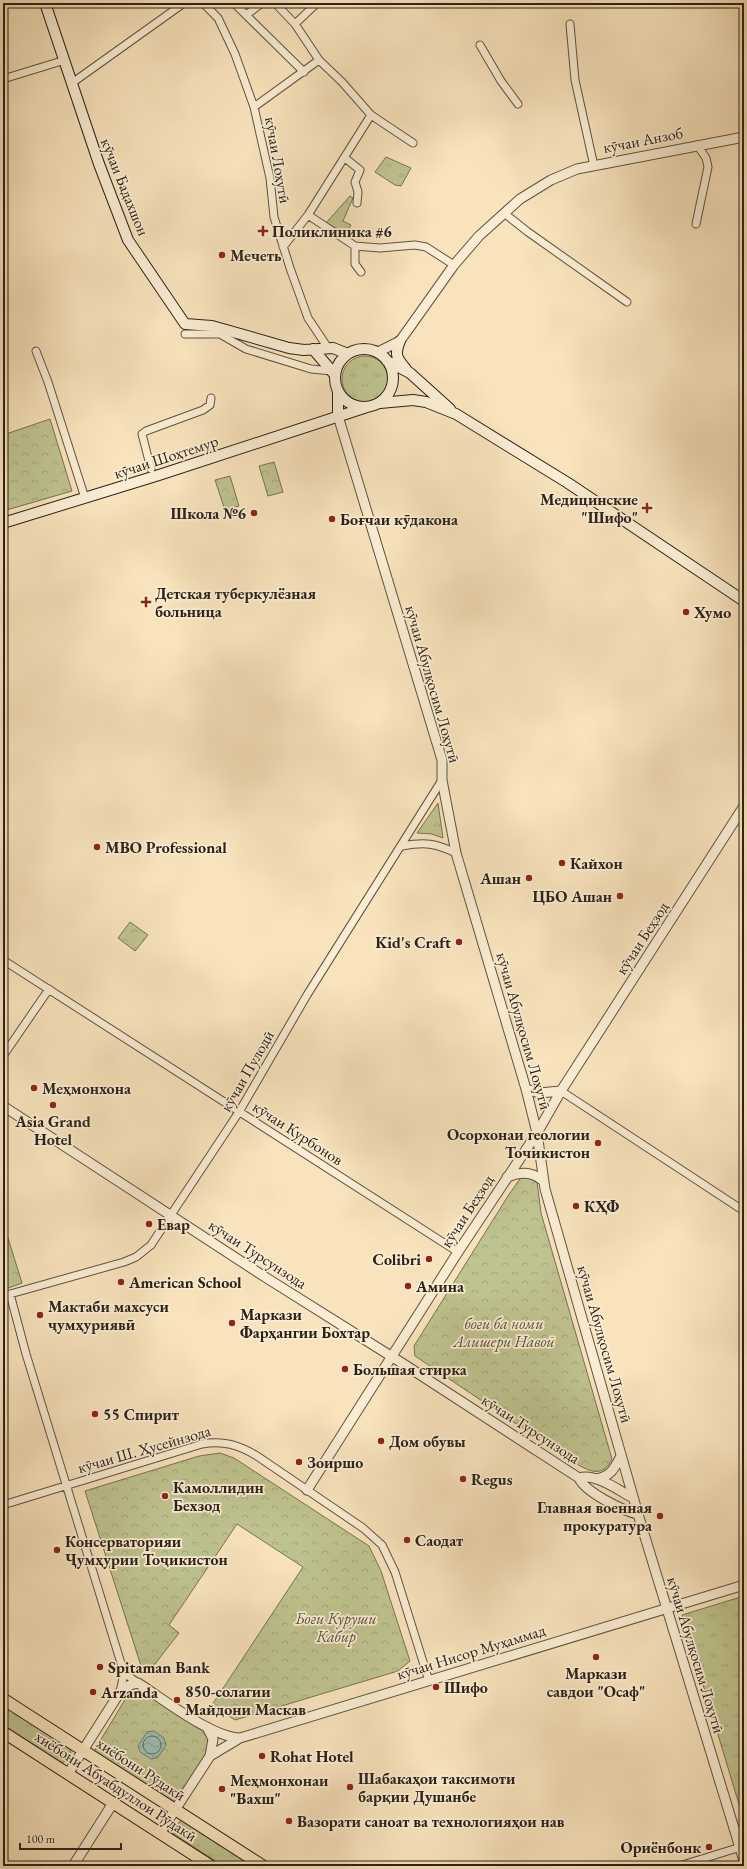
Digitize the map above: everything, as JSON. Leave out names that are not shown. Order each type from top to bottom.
[{"type":"highway","name":"хиёбони Рӯдакӣ","points":[[3,1699],[263,1866]]},
{"type":"highway","name":"хиёбони Абуабдуллои Рӯдакӣ","points":[[3,1732],[211,1866]]},
{"type":"main road","name":"кӯчаи Бадахшон","points":[[45,3],[99,164],[128,240],[186,324],[212,326],[277,346],[308,349],[333,348],[348,354]]},
{"type":"main road","points":[[400,341],[396,349],[396,354],[399,361],[410,373],[456,414]]},
{"type":"main road","points":[[308,349],[334,373],[338,392],[338,416]]},
{"type":"main road","points":[[334,373],[339,363],[348,354],[363,349],[378,352],[388,361],[410,373]]},
{"type":"main road","points":[[380,403],[388,394],[393,383],[392,371],[388,361]]},
{"type":"main road","points":[[338,392],[350,404],[366,407],[380,403],[413,400],[426,402],[456,414],[568,483],[744,601]]},
{"type":"main road","name":"кӯчаи Шоҳтемур","points":[[3,523],[86,498],[366,407]]},
{"type":"street","points":[[72,83],[184,3]]},
{"type":"street","name":"кӯчаи Лоҳутӣ","points":[[203,3],[218,18],[235,54],[254,107],[270,178],[274,217],[283,247],[308,318],[328,348]]},
{"type":"street","points":[[234,3],[304,72]]},
{"type":"street","points":[[246,15],[262,3]]},
{"type":"street","points":[[276,3],[295,24],[319,60],[342,82],[371,115],[413,143]]},
{"type":"street","points":[[295,24],[317,3]]},
{"type":"street","points":[[570,24],[575,80],[594,166]]},
{"type":"street","points":[[480,45],[501,81],[518,104]]},
{"type":"street","points":[[3,78],[65,60]]},
{"type":"street","points":[[254,107],[319,60]]},
{"type":"street","points":[[283,247],[308,215],[371,115]]},
{"type":"street","name":"кӯчаи Анзоб","points":[[400,341],[454,265],[479,236],[520,199],[551,180],[577,169],[744,137]]},
{"type":"street","points":[[696,224],[708,167],[706,158],[697,145]]},
{"type":"street","points":[[345,158],[360,170],[355,182],[358,192],[357,203]]},
{"type":"street","points":[[504,213],[528,232],[627,302]]},
{"type":"street","points":[[308,215],[355,246],[380,248],[415,245],[426,247],[454,265]]},
{"type":"street","points":[[355,246],[354,261],[357,268],[361,272]]},
{"type":"street","points":[[185,334],[220,334],[246,349],[311,369],[334,373]]},
{"type":"street","points":[[378,352],[400,341]]},
{"type":"street","points":[[36,351],[48,382],[86,498]]},
{"type":"street","points":[[151,469],[142,434],[146,431],[203,410],[210,405],[211,398]]},
{"type":"street","name":"кӯчаи Абулқосим Лоҳутӣ","points":[[338,416],[442,760],[442,780],[456,853],[526,1089],[537,1134],[542,1180],[633,1498],[742,1847],[744,1861]]},
{"type":"street","name":"кӯчаи Пулодӣ","points":[[6,1295],[136,1257],[151,1245],[240,1112],[307,995],[372,890],[402,846],[442,780]]},
{"type":"street","name":"кӯчаи Беҳзод","points":[[306,1490],[458,1252],[537,1134],[561,1091],[744,806]]},
{"type":"street","points":[[402,846],[428,843],[441,846],[456,853]]},
{"type":"street","name":"кӯчаи Курбонов","points":[[3,960],[458,1252]]},
{"type":"street","points":[[3,1056],[49,989]]},
{"type":"street","points":[[526,1089],[538,1093],[561,1091],[744,1211]]},
{"type":"street","name":"кӯчаи Турсунзода","points":[[3,1106],[579,1478],[584,1486],[627,1512],[638,1514]]},
{"type":"street","points":[[507,1177],[524,1172],[536,1175],[542,1180]]},
{"type":"street","points":[[6,1295],[124,1673],[120,1692]]},
{"type":"street","name":"кӯчаи Ш. Ҳусейнзода","points":[[3,1505],[198,1446],[220,1442],[233,1444],[247,1450],[368,1532],[384,1547],[395,1572],[429,1681]]},
{"type":"street","points":[[596,1479],[606,1477],[614,1471],[621,1456]]},
{"type":"street","name":"кӯчаи Турсунзода","points":[[579,1478],[588,1476],[633,1498]]},
{"type":"street","name":"кӯчаи Нисор Муҳаммад","points":[[210,1756],[240,1738],[744,1585]]},
{"type":"street","points":[[124,1673],[206,1726],[228,1736],[240,1738]]},
{"type":"street","points":[[68,1774],[120,1692],[127,1686],[138,1683]]},
{"type":"street","name":"кӯчаи Нисор Муҳаммад","points":[[160,1833],[210,1756],[213,1739],[206,1726]]},
{"type":"street","points":[[73,1866],[113,1803]]},
{"type":"street","points":[[680,1866],[742,1847]]},
{"type":"green space","points":[[386,157],[411,168],[401,186],[395,185],[375,172]]},
{"type":"green space","points":[[350,196],[353,198],[343,221],[351,225],[345,234],[326,223]]},
{"type":"green space","points":[[365,356],[378,360],[384,366],[388,379],[384,392],[378,398],[365,402],[352,398],[346,392],[342,379],[346,366],[352,360]]},
{"type":"green space","points":[[50,419],[72,491],[3,511],[3,435]]},
{"type":"green space","points":[[274,462],[283,492],[268,496],[259,466]]},
{"type":"green space","points":[[230,476],[239,506],[225,510],[215,480]]},
{"type":"green space","points":[[438,803],[443,838],[432,834],[417,833]]},
{"type":"green space","points":[[130,922],[148,935],[135,951],[118,938]]},
{"type":"green space","name":"боғи ба номи Алишери Навоӣ","points":[[528,1175],[537,1182],[541,1213],[612,1459],[608,1466],[603,1470],[593,1471],[570,1460],[415,1356],[414,1346],[508,1196],[522,1176]]},
{"type":"green space","points":[[3,1222],[22,1283],[3,1290]]},
{"type":"green space","name":"Боғи Куруши Кабир","points":[[220,1453],[234,1458],[369,1546],[381,1571],[410,1661],[398,1671],[235,1720],[212,1705],[303,1567],[237,1524],[169,1625],[179,1633],[155,1664],[142,1669],[85,1491],[199,1456]]},
{"type":"green space","points":[[744,1596],[744,1821],[682,1615]]},
{"type":"green space","points":[[134,1692],[139,1692],[174,1710],[205,1730],[208,1738],[207,1754],[174,1802],[94,1751],[126,1698]]},
{"type":"green space","points":[[3,1703],[69,1747],[71,1752],[67,1760],[62,1763],[3,1726]]},
{"type":"green space","points":[[182,1818],[256,1866],[223,1866],[172,1833]]},
{"type":"water","points":[[154,1731],[164,1738],[166,1745],[158,1757],[151,1759],[140,1752],[138,1746],[147,1732]]},
{"type":"place","name":"Поликлиника #6","points":[[263,231]]},
{"type":"place","name":"Мечеть","points":[[222,255]]},
{"type":"place","name":"Медицинские \"Шифо\"","points":[[647,508]]},
{"type":"place","name":"Школа №6","points":[[254,513]]},
{"type":"place","name":"Боғчаи кӯдакона","points":[[332,519]]},
{"type":"place","name":"Детская туберкулёзная больница","points":[[146,602]]},
{"type":"place","name":"Хумо","points":[[686,612]]},
{"type":"place","name":"MBO Professional","points":[[97,847]]},
{"type":"place","name":"Кайхон","points":[[562,863]]},
{"type":"place","name":"Ашан","points":[[529,878]]},
{"type":"place","name":"ЦБО Ашан","points":[[620,896]]},
{"type":"place","name":"Kid's Craft","points":[[459,942]]},
{"type":"place","name":"Меҳмонхона","points":[[34,1088]]},
{"type":"place","name":"Asia Grand Hotel","points":[[53,1105]]},
{"type":"place","name":"Осорхонаи геологии Точикистон","points":[[598,1143]]},
{"type":"place","name":"КҲФ","points":[[576,1206]]},
{"type":"place","name":"Евар","points":[[149,1224]]},
{"type":"place","name":"Colibri","points":[[429,1259]]},
{"type":"place","name":"American School","points":[[121,1282]]},
{"type":"place","name":"Амина","points":[[408,1286]]},
{"type":"place","name":"Мактаби махсуси ҷумҳуриявӣ","points":[[40,1315]]},
{"type":"place","name":"Маркази Фарҳангии Бохтар","points":[[232,1323]]},
{"type":"place","name":"Большая стирка","points":[[345,1369]]},
{"type":"place","name":"55 Спирит","points":[[95,1414]]},
{"type":"place","name":"Дом обувы","points":[[381,1441]]},
{"type":"place","name":"Зоиршо","points":[[299,1462]]},
{"type":"place","name":"Regus","points":[[463,1479]]},
{"type":"place","name":"Камоллидин Бехзод","points":[[165,1496]]},
{"type":"place","name":"Главная военная прокуратура","points":[[660,1516]]},
{"type":"place","name":"Саодат","points":[[407,1540]]},
{"type":"place","name":"Консерваторияи Ҷумҳурии Тоҷикистон","points":[[57,1550]]},
{"type":"place","name":"Маркази савдои \"Осаф\"","points":[[596,1657]]},
{"type":"place","name":"Spitaman Bank","points":[[100,1667]]},
{"type":"place","name":"Шифо","points":[[436,1687]]},
{"type":"place","name":"Arzanda","points":[[93,1692]]},
{"type":"place","name":"850-солагии Майдони Маскав","points":[[177,1700]]},
{"type":"place","name":"Rohat Hotel","points":[[262,1756]]},
{"type":"place","name":"Шабакаҳои таксимоти барқии Душанбе","points":[[350,1787]]},
{"type":"place","name":"Меҳмонхонаи \"Вахш\"","points":[[222,1789]]},
{"type":"place","name":"Вазорати саноат ва технологияҳои нав","points":[[289,1821]]},
{"type":"place","name":"Ориёнбонк","points":[[709,1847]]}]
